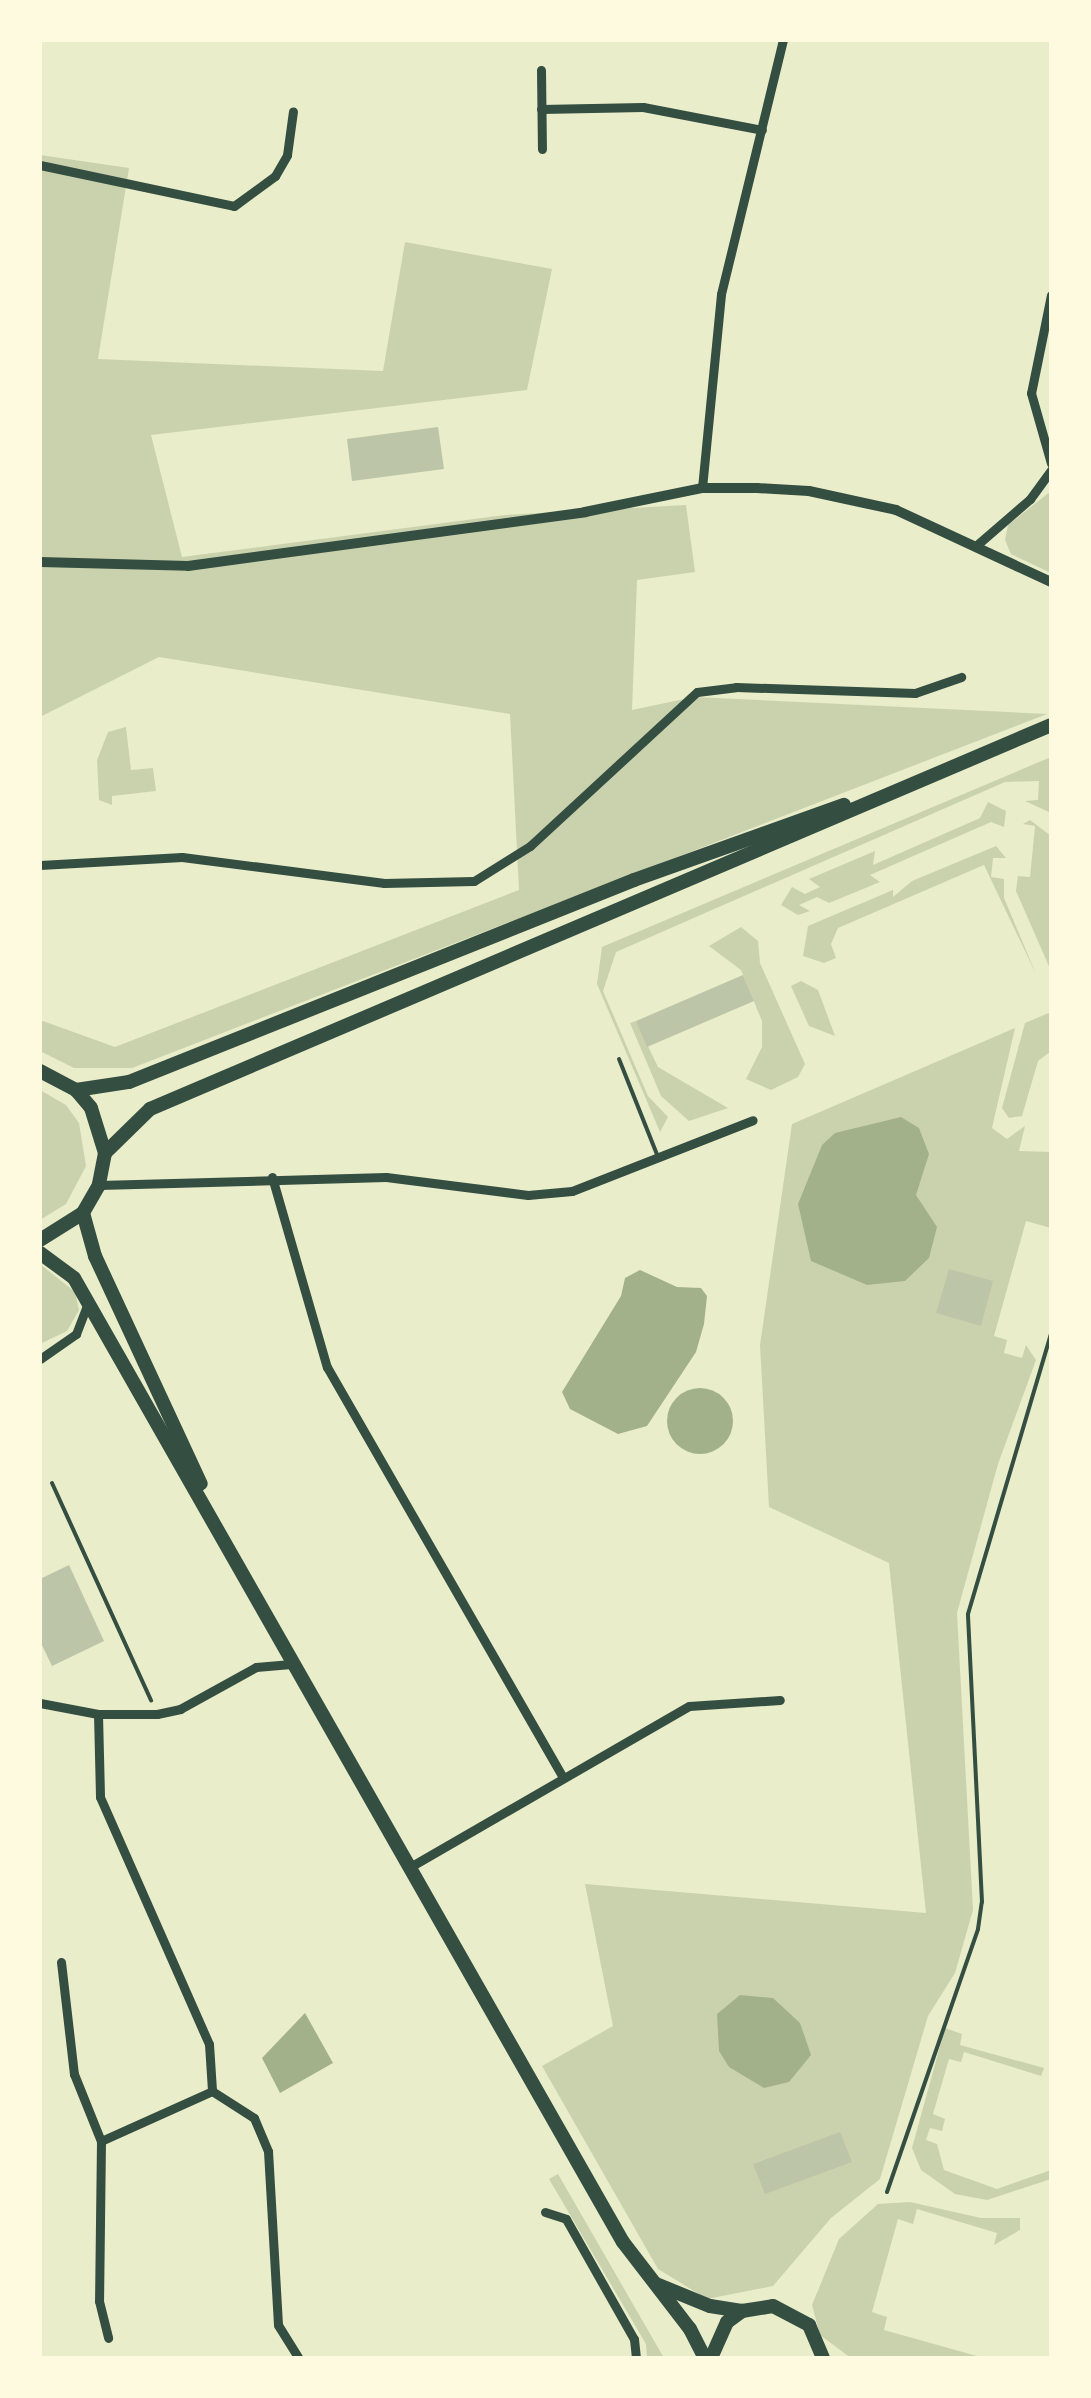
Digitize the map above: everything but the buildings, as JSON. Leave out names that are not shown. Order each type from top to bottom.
[{"type":"main road","points":[[105,1153],[150,1109],[1051,725]]},
{"type":"main road","points":[[76,1090],[129,1082],[618,886],[943,770]]},
{"type":"main road","points":[[40,1070],[76,1090],[101,1130],[105,1153],[99,1186],[84,1212],[40,1240]]},
{"type":"main road","points":[[84,1212],[95,1256],[224,1540]]},
{"type":"main road","points":[[40,1253],[74,1278],[623,2242],[708,2358]]},
{"type":"main road","points":[[655,2283],[710,2306],[742,2311],[773,2306],[799,2316],[819,2340],[822,2358]]},
{"type":"main road","points":[[708,2358],[716,2336],[742,2311]]},
{"type":"street","points":[[702,488],[721,294],[783,40]]},
{"type":"street","points":[[541,70],[542,149]]},
{"type":"street","points":[[541,109],[643,107],[762,130]]},
{"type":"street","points":[[40,165],[234,206],[275,176],[287,155],[293,110]]},
{"type":"street","points":[[978,544],[1030,499],[1051,466],[1047,422],[1031,393],[1051,296]]},
{"type":"street","points":[[40,562],[188,566],[585,512],[702,488],[809,490],[854,499],[978,544],[1051,582]]},
{"type":"street","points":[[40,866],[182,857],[384,884],[474,881],[530,846],[697,692],[736,687],[915,692],[962,677]]},
{"type":"street","points":[[99,1186],[386,1177],[528,1195],[572,1191],[753,1120]]},
{"type":"street","points":[[272,1178],[327,1367],[564,1778]]},
{"type":"street","points":[[40,1359],[76,1334],[88,1302]]},
{"type":"street","points":[[40,1703],[98,1714],[157,1714],[180,1709],[256,1667],[294,1664]]},
{"type":"street","points":[[410,1867],[689,1706],[780,1700]]},
{"type":"street","points":[[98,1714],[100,1796],[209,2044],[212,2091]]},
{"type":"street","points":[[61,1962],[74,2074],[101,2141],[100,2300],[108,2338]]},
{"type":"street","points":[[101,2141],[212,2091]]},
{"type":"street","points":[[212,2091],[254,2118],[268,2151],[278,2325],[299,2358]]},
{"type":"street","points":[[545,2212],[566,2219],[634,2339],[636,2358]]},
{"type":"lane","points":[[620,1059],[658,1156]]},
{"type":"lane","points":[[888,2192],[978,1929],[982,1902],[968,1614],[1050,1335]]},
{"type":"path","points":[[52,1482],[157,1714]]},
{"type":"shaded area","points":[[40,155],[129,168],[98,359],[383,371],[405,242],[552,269],[527,390],[151,435],[182,557],[505,515],[686,505],[695,572],[637,580],[632,710],[694,697],[1047,714],[132,1068],[74,1068],[40,1051],[40,1020],[115,1047],[519,890],[510,714],[159,657],[40,717]]},
{"type":"shaded area","points":[[1051,491],[1051,573],[1011,554],[1005,540],[1008,525]]},
{"type":"shaded area","points":[[126,727],[131,770],[153,768],[156,791],[112,796],[112,805],[99,800],[97,760],[108,732]]},
{"type":"shaded area","points":[[1051,757],[1051,813],[1025,801],[1038,800],[1039,781],[1005,782],[616,952],[603,991],[648,1096],[668,1117],[660,1132],[597,984],[602,947]]},
{"type":"shaded area","points":[[988,802],[1006,811],[1004,827],[991,822],[870,875],[880,882],[829,903],[817,897],[799,905],[810,911],[798,915],[781,905],[792,887],[805,894],[820,887],[809,879],[875,851],[873,865],[980,818]]},
{"type":"shaded area","points":[[1030,820],[1051,836],[1051,971],[1016,891],[1018,876],[1030,877],[1035,826],[1023,824]]},
{"type":"shaded area","points":[[996,846],[1006,858],[993,858],[991,877],[1004,879],[1004,898],[1036,974],[984,865],[838,928],[831,944],[836,958],[824,963],[803,956],[808,926],[893,890],[893,897],[912,881]]},
{"type":"shaded area","points":[[741,927],[758,941],[760,963],[805,1064],[798,1077],[771,1090],[746,1079],[762,1047],[762,1021],[741,970],[709,946]]},
{"type":"shaded area","points":[[801,981],[818,990],[835,1036],[809,1026],[791,986]]},
{"type":"shaded area","points":[[1051,1012],[1051,1051],[1038,1061],[1022,1116],[1009,1118],[1002,1108],[1025,1023]]},
{"type":"shaded area","points":[[636,1021],[658,1067],[728,1108],[689,1121],[661,1096],[630,1023]]},
{"type":"shaded area","points":[[1015,1028],[992,1128],[1007,1139],[1025,1126],[1019,1151],[1051,1152],[1051,1228],[1026,1221],[994,1336],[1007,1340],[1004,1353],[1022,1358],[1026,1345],[1036,1360],[998,1464],[957,1613],[973,1910],[955,1973],[928,2016],[880,2179],[831,2218],[773,2286],[707,2299],[658,2269],[542,2066],[613,2026],[585,1884],[926,1913],[889,1563],[769,1507],[760,1345],[792,1124]]},
{"type":"shaded area","points":[[40,1090],[66,1105],[79,1123],[86,1166],[66,1204],[40,1220]]},
{"type":"shaded area","points":[[901,1117],[919,1128],[929,1154],[916,1195],[937,1227],[929,1258],[905,1281],[867,1285],[811,1261],[798,1204],[822,1145],[835,1133]]},
{"type":"shaded area","points":[[40,1264],[75,1292],[79,1310],[67,1331],[40,1344]]},
{"type":"shaded area","points":[[640,1270],[677,1287],[701,1288],[707,1296],[704,1324],[696,1352],[647,1426],[618,1434],[570,1409],[562,1392],[621,1296],[625,1278]]},
{"type":"shaded area","points":[[700,1388],[723,1398],[733,1421],[723,1444],[700,1454],[677,1444],[667,1421],[677,1398]]},
{"type":"shaded area","points":[[740,1995],[773,1998],[800,2023],[811,2055],[789,2082],[764,2088],[729,2067],[719,2051],[717,2014]]},
{"type":"shaded area","points":[[305,2013],[333,2063],[280,2093],[262,2058]]},
{"type":"shaded area","points":[[945,2028],[962,2034],[960,2045],[1044,2068],[1041,2076],[964,2052],[961,2062],[949,2059],[933,2114],[945,2119],[942,2131],[930,2128],[926,2140],[937,2144],[944,2170],[997,2189],[1051,2170],[1051,2179],[987,2200],[955,2194],[921,2170],[912,2148]]},
{"type":"shaded area","points":[[558,2174],[664,2358],[647,2358],[646,2344],[549,2179]]},
{"type":"shaded area","points":[[910,2202],[981,2218],[1020,2218],[1020,2230],[994,2245],[997,2233],[917,2209],[913,2224],[898,2219],[872,2312],[887,2317],[884,2330],[984,2358],[851,2358],[820,2335],[812,2305],[839,2239],[878,2204]]}]
